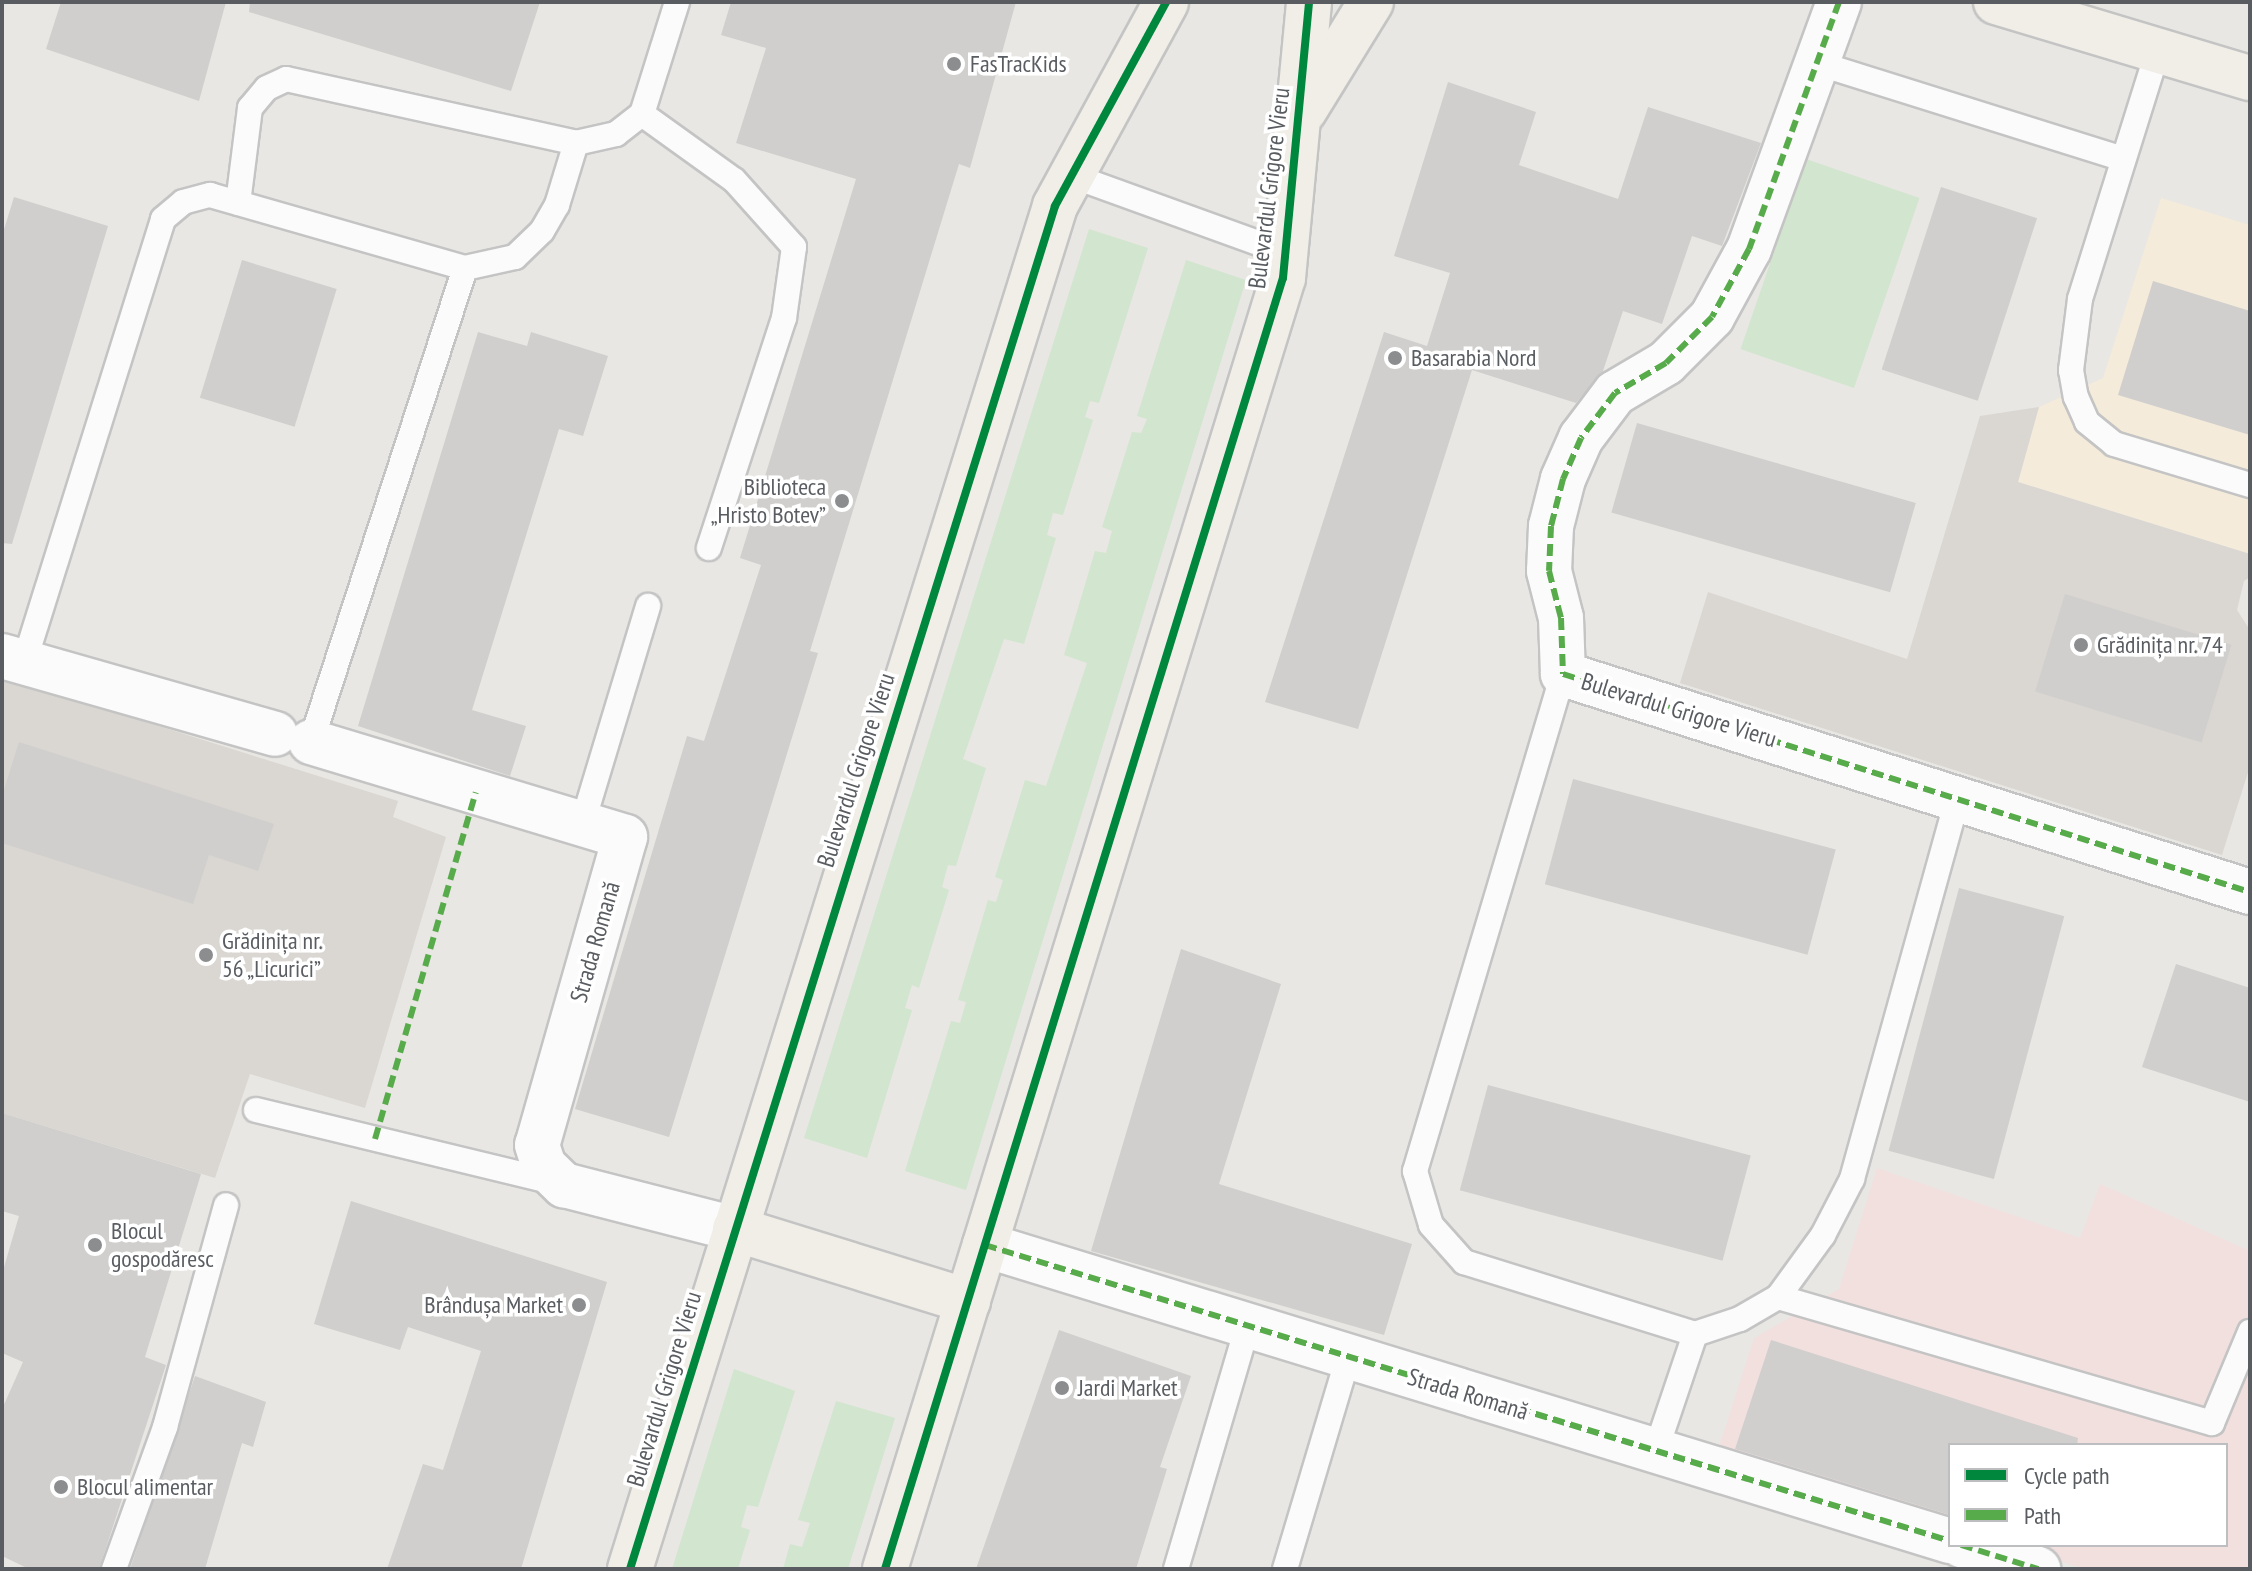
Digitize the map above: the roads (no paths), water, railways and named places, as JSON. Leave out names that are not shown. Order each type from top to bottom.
[{"type":"main road","points":[[1129,71],[1130,2]]},
{"type":"main road","name":"Bulevardul Grigore Vieru","points":[[630,1569],[1055,206],[1166,2]]},
{"type":"main road","name":"Bulevardul Grigore Vieru","points":[[885,1569],[1278,293],[1286,253],[1309,2]]},
{"type":"main road","points":[[1298,119],[1371,2]]},
{"type":"main road","points":[[1996,2],[2250,78]]},
{"type":"main road","points":[[735,1229],[968,1301]]},
{"type":"street","name":"Bulevardul Grigore Vieru","points":[[1839,2],[1749,249],[1712,317],[1666,363],[1615,393],[1581,438],[1563,479],[1551,526],[1549,571],[1561,618],[1563,674],[2250,892]]},
{"type":"street","name":"Strada Romană","points":[[13,660],[293,738],[625,837],[537,1145],[544,1166],[564,1185]]},
{"type":"street","points":[[564,1185],[735,1229]]},
{"type":"street","name":"Strada Romană","points":[[985,1245],[1948,1540]]},
{"type":"street","points":[[1967,1547],[2038,1569]]},
{"type":"lane","points":[[238,203],[250,108],[267,88],[286,79],[576,143],[616,134],[642,114],[677,2]]},
{"type":"lane","points":[[2158,50],[2080,299],[2072,356],[2076,397],[2087,422],[2114,444],[2250,485]]},
{"type":"lane","points":[[1817,63],[2123,159]]},
{"type":"lane","points":[[642,114],[734,180],[794,247],[784,318],[709,548]]},
{"type":"lane","points":[[13,660],[163,219],[183,202],[210,195],[465,268],[515,257],[542,231],[557,205],[576,143]]},
{"type":"lane","points":[[1073,176],[1286,253]]},
{"type":"lane","points":[[293,738],[465,268]]},
{"type":"lane","points":[[582,825],[648,606]]},
{"type":"lane","points":[[1563,674],[1415,1171],[1431,1225],[1464,1262],[1695,1334],[1740,1319],[1778,1297],[1823,1235],[1852,1179],[1958,797]]},
{"type":"lane","points":[[256,1110],[564,1185]]},
{"type":"lane","points":[[114,1569],[165,1427],[226,1205]]},
{"type":"lane","points":[[1778,1297],[2212,1423],[2250,1332]]},
{"type":"lane","points":[[1176,1569],[1247,1327]]},
{"type":"lane","points":[[1656,1450],[1695,1334]]},
{"type":"lane","points":[[1285,1569],[1348,1358]]},
{"type":"place","name":"FasTracKids","points":[[954,64]]},
{"type":"place","name":"Basarabia Nord","points":[[1395,358]]},
{"type":"place","name":"Biblioteca „Hristo Botev”","points":[[842,501]]},
{"type":"place","name":"Grădinița nr. 74","points":[[2081,645]]},
{"type":"place","name":"Grădinița nr. 56 „Licurici”","points":[[206,955]]},
{"type":"place","name":"Blocul gospodăresc","points":[[95,1245]]},
{"type":"place","name":"Brândușa Market","points":[[579,1305]]},
{"type":"place","name":"Jardi Market","points":[[1062,1388]]},
{"type":"place","name":"Blocul alimentar","points":[[61,1487]]}]
